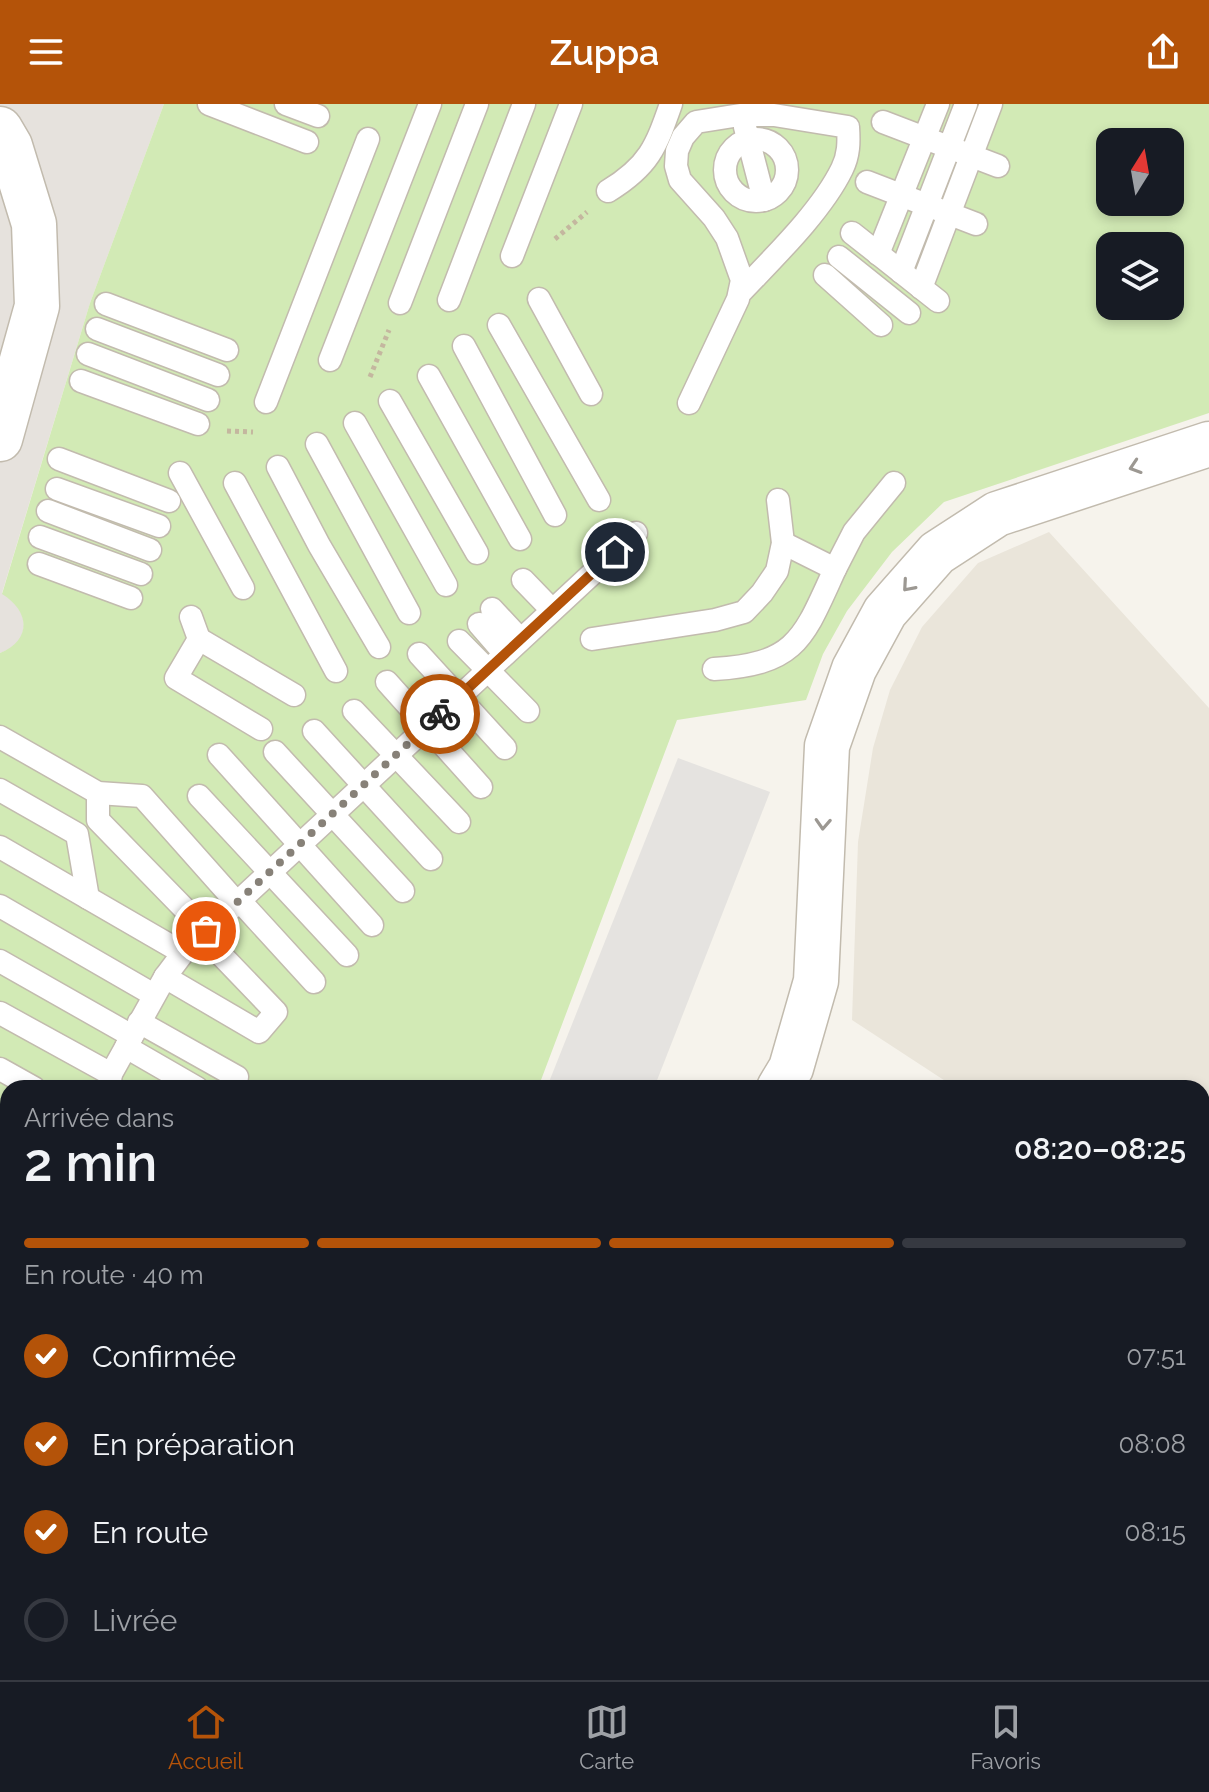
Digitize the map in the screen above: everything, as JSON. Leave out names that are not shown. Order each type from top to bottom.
[{"type":"street","points":[[0,129],[10,146],[34,224],[37,306],[0,439]]},
{"type":"street","points":[[784,1080],[791,1068],[816,981],[827,746],[854,669],[885,612],[937,553],[997,514],[1209,444]]},
{"type":"lane","points":[[209,104],[307,142]]},
{"type":"lane","points":[[286,104],[318,116]]},
{"type":"lane","points":[[330,360],[430,104]]},
{"type":"lane","points":[[400,303],[477,104]]},
{"type":"lane","points":[[449,300],[524,104]]},
{"type":"lane","points":[[512,256],[571,104]]},
{"type":"lane","points":[[608,191],[631,177],[649,157],[671,104]]},
{"type":"lane","points":[[740,293],[829,191],[843,167],[849,146],[842,104]]},
{"type":"lane","points":[[878,254],[938,104]]},
{"type":"lane","points":[[901,272],[966,104]]},
{"type":"lane","points":[[852,233],[930,295],[949,214],[991,104]]},
{"type":"lane","points":[[689,403],[740,293],[742,280],[727,238],[714,218],[680,180],[676,166],[677,151],[683,137],[696,122],[739,110],[775,110],[848,127]]},
{"type":"lane","points":[[739,110],[764,200]]},
{"type":"lane","points":[[883,122],[998,166]]},
{"type":"lane","points":[[266,402],[368,139]]},
{"type":"lane","points":[[749,139],[772,143],[781,151],[786,162],[787,174],[783,185],[764,200],[752,201],[740,197],[730,188],[725,177],[729,153],[749,139]]},
{"type":"lane","points":[[867,182],[976,224]]},
{"type":"lane","points":[[839,257],[909,313]]},
{"type":"lane","points":[[825,275],[881,325]]},
{"type":"lane","points":[[539,299],[591,394]]},
{"type":"lane","points":[[106,304],[227,350]]},
{"type":"lane","points":[[499,325],[599,500]]},
{"type":"lane","points":[[97,329],[218,375]]},
{"type":"lane","points":[[464,346],[555,515]]},
{"type":"lane","points":[[88,354],[208,400]]},
{"type":"lane","points":[[429,376],[520,539]]},
{"type":"lane","points":[[81,381],[198,424]]},
{"type":"lane","points":[[390,401],[477,553]]},
{"type":"lane","points":[[355,423],[446,585]]},
{"type":"lane","points":[[317,444],[409,613]]},
{"type":"lane","points":[[59,459],[169,501]]},
{"type":"lane","points":[[278,467],[319,545],[379,647]]},
{"type":"lane","points":[[180,473],[243,588]]},
{"type":"lane","points":[[235,483],[336,671]]},
{"type":"lane","points":[[714,669],[750,667],[782,654],[806,631],[854,532],[894,483]]},
{"type":"lane","points":[[57,489],[159,526]]},
{"type":"lane","points":[[592,639],[715,620],[744,612],[777,571],[783,543],[778,500]]},
{"type":"lane","points":[[48,511],[150,550]]},
{"type":"lane","points":[[110,1080],[159,986],[183,953],[636,533]]},
{"type":"lane","points":[[40,537],[141,574]]},
{"type":"lane","points":[[783,543],[835,569]]},
{"type":"lane","points":[[39,564],[131,598]]},
{"type":"lane","points":[[523,580],[552,610]]},
{"type":"lane","points":[[485,616],[513,646]]},
{"type":"lane","points":[[191,617],[199,639],[294,695]]},
{"type":"lane","points":[[199,639],[176,678],[261,729]]},
{"type":"lane","points":[[459,641],[528,711]]},
{"type":"lane","points":[[419,654],[505,748]]},
{"type":"lane","points":[[387,682],[481,787]]},
{"type":"lane","points":[[354,711],[459,822]]},
{"type":"lane","points":[[314,731],[431,859]]},
{"type":"lane","points":[[0,737],[98,793],[142,796],[314,982]]},
{"type":"lane","points":[[275,752],[403,891]]},
{"type":"lane","points":[[219,755],[372,925]]},
{"type":"lane","points":[[0,790],[77,834],[88,898]]},
{"type":"lane","points":[[0,906],[259,1032],[276,1012],[98,820],[98,793]]},
{"type":"lane","points":[[199,796],[347,955]]},
{"type":"lane","points":[[0,847],[183,953]]},
{"type":"lane","points":[[0,961],[132,1035],[237,1077],[235,1080]]},
{"type":"lane","points":[[0,1013],[108,1080]]},
{"type":"lane","points":[[132,1035],[187,1080]]},
{"type":"lane","points":[[0,1069],[20,1080]]},
{"type":"path","points":[[367,384],[400,303]]},
{"type":"path","points":[[198,424],[225,431],[254,432],[266,402]]},
{"type":"shaded area","points":[[0,104],[164,104],[90,303],[2,593],[14,601],[22,612],[24,626],[21,639],[11,649],[0,653]]},
{"type":"shaded area","points":[[1049,532],[1209,708],[1209,1080],[944,1080],[852,1020],[858,842],[873,748],[890,690],[922,627],[978,563]]},
{"type":"shaded area","points":[[678,758],[770,792],[657,1080],[550,1080]]},
{"type":"green space","points":[[164,104],[1209,104],[1209,413],[944,502],[892,552],[847,611],[823,654],[806,700],[677,720],[541,1080],[0,1080],[0,653],[18,641],[24,625],[11,601],[2,594],[90,303]]},
{"type":"way so far","points":[[206,931],[440,714]]},
{"type":"route","points":[[440,714],[615,552]]}]
